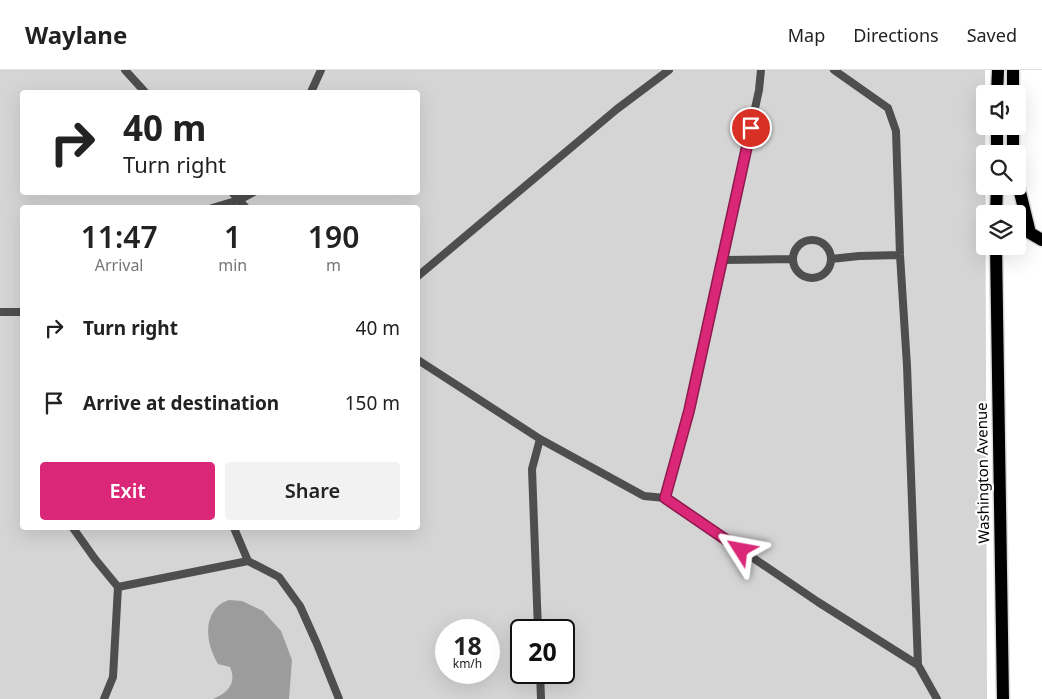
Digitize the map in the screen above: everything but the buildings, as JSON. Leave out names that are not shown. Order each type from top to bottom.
[{"type":"main road","points":[[997,85],[998,70]]},
{"type":"main road","points":[[1013,70],[1013,85]]},
{"type":"main road","points":[[1021,195],[1030,233],[1042,240]]},
{"type":"main road","name":"Washington Avenue","points":[[996,255],[1003,699]]},
{"type":"lane","points":[[125,70],[143,90]]},
{"type":"lane","points":[[312,90],[320,70]]},
{"type":"lane","points":[[420,274],[617,109],[669,70]]},
{"type":"lane","points":[[665,498],[689,411],[723,260],[759,90],[761,70]]},
{"type":"lane","points":[[834,70],[888,108],[896,131],[918,665],[937,699]]},
{"type":"lane","points":[[235,195],[243,205]]},
{"type":"lane","points":[[222,205],[248,195]]},
{"type":"lane","points":[[812,240],[823,244],[830,253],[831,259],[826,271],[821,276],[808,278],[797,271],[793,259],[796,248],[806,241],[812,240]]},
{"type":"lane","points":[[831,259],[900,255]]},
{"type":"lane","points":[[723,260],[793,259]]},
{"type":"lane","points":[[0,312],[20,312]]},
{"type":"lane","points":[[420,361],[540,439],[644,496],[665,498],[818,602],[918,665]]},
{"type":"lane","points":[[538,619],[532,469],[540,439]]},
{"type":"lane","points":[[75,530],[118,587],[113,677],[104,699]]},
{"type":"lane","points":[[235,530],[248,561]]},
{"type":"lane","points":[[118,587],[248,561],[279,577],[300,606],[318,644],[338,699]]},
{"type":"lane","points":[[540,684],[541,699]]},
{"type":"shaded area","points":[[0,70],[985,70],[985,85],[976,85],[976,135],[985,135],[985,145],[976,145],[976,195],[985,195],[985,205],[976,205],[976,255],[986,255],[987,699],[0,699]]},
{"type":"shaded area","points":[[229,600],[242,601],[263,611],[281,631],[292,660],[289,699],[213,699],[223,694],[230,687],[232,673],[230,667],[218,664],[214,657],[209,642],[208,627],[213,612],[219,605]]},
{"type":"route","points":[[741,550],[665,498],[689,411],[751,128]]}]
